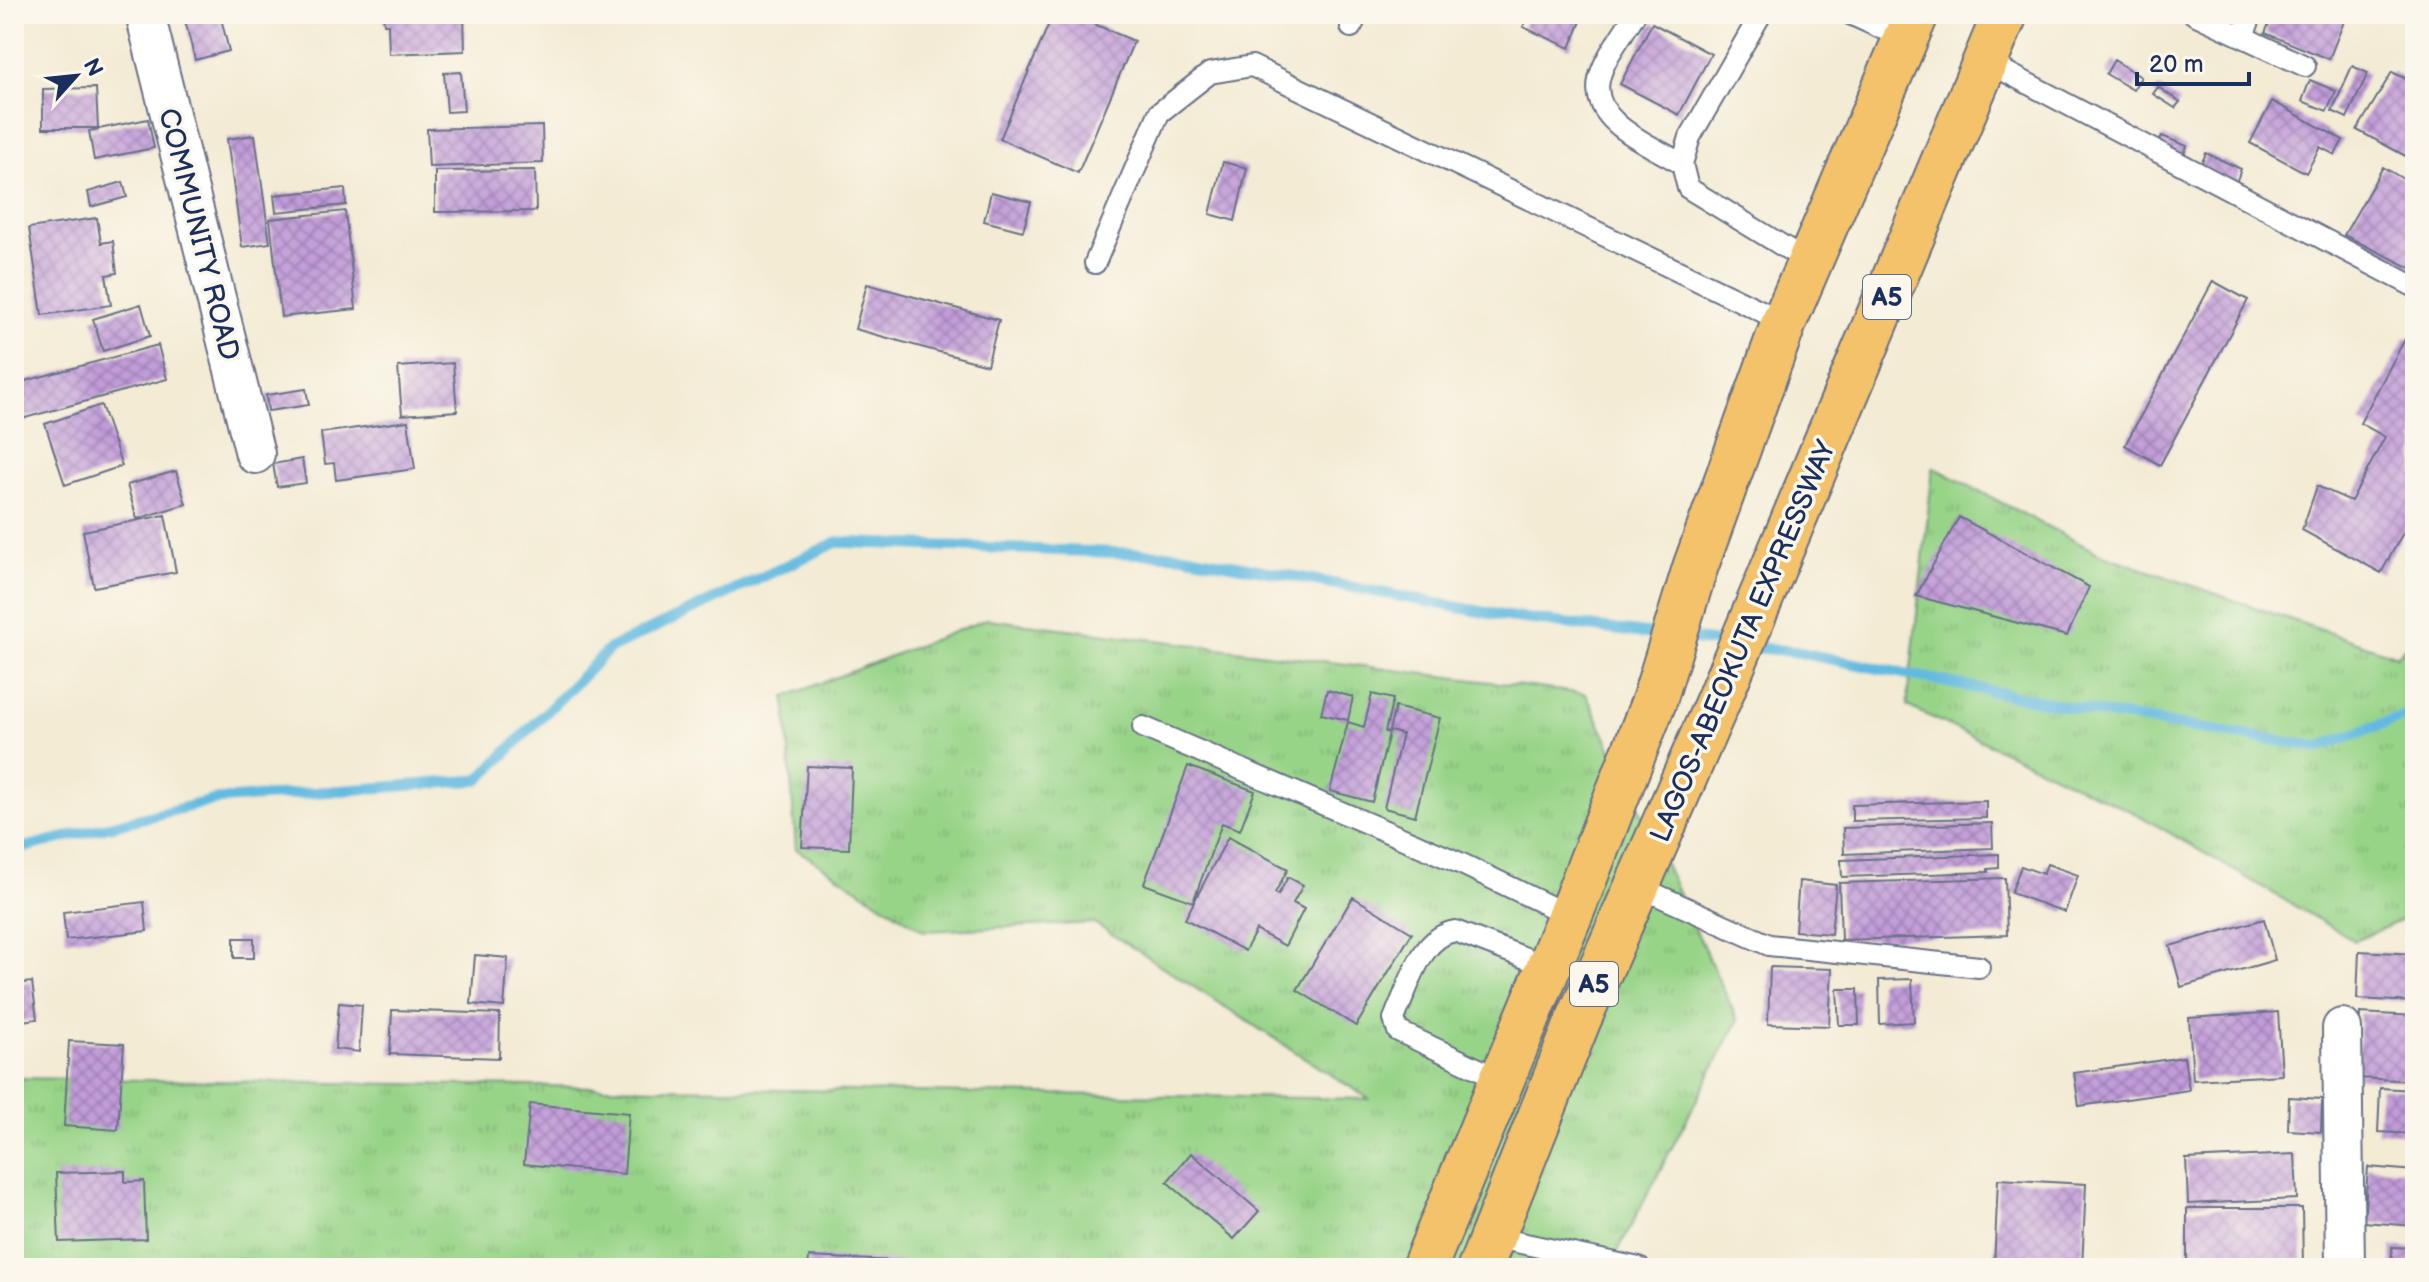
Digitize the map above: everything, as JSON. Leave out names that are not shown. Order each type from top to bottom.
[{"type":"highway","name":"LAGOS-ABEOKUTA EXPRESSWAY","points":[[1487,1252],[1578,1021],[1769,581],[2005,14]]},
{"type":"highway","name":"LAGOS-ABEOKUTA EXPRESSWAY","points":[[1424,1268],[1570,916],[1654,701],[1695,568],[1784,322],[1911,26]]},
{"type":"street","name":"COMMUNITY ROAD","points":[[145,14],[255,454]]},
{"type":"street","points":[[2342,1028],[2345,1268]]},
{"type":"lane","points":[[1635,14],[1599,79],[1599,99],[1607,117],[1682,164]]},
{"type":"lane","points":[[1761,14],[1690,137],[1682,164],[1688,188],[1809,262]]},
{"type":"lane","points":[[1850,14],[1911,26]]},
{"type":"lane","points":[[2194,14],[2305,66]]},
{"type":"lane","points":[[2243,36],[2252,14]]},
{"type":"lane","points":[[1985,61],[2415,287]]},
{"type":"lane","points":[[1095,263],[1159,113],[1210,73],[1252,66],[1784,322]]},
{"type":"lane","points":[[1143,727],[1448,858],[1570,916]]},
{"type":"lane","points":[[1637,886],[1769,945],[1979,967]]},
{"type":"lane","points":[[1502,1080],[1398,1031],[1394,1019],[1398,1009],[1429,944],[1441,934],[1455,931],[1549,967]]},
{"type":"lane","points":[[1487,1252],[1639,1268]]},
{"type":"green space","points":[[1933,467],[2100,554],[2397,656],[2415,636],[2415,914],[2355,941],[2137,814],[1907,706]]},
{"type":"green space","points":[[987,619],[1586,694],[1738,1021],[1609,1268],[14,1268],[14,1078],[1369,1099],[1094,923],[924,931],[796,849],[785,697]]},
{"type":"building","points":[[220,14],[229,51],[195,60],[184,16]]},
{"type":"building","points":[[383,14],[464,14],[465,51],[389,54],[388,24],[384,24]]},
{"type":"building","points":[[1053,14],[1071,14],[1134,41],[1078,173],[1000,139]]},
{"type":"building","points":[[1529,14],[1584,14],[1570,48],[1523,27]]},
{"type":"building","points":[[2273,14],[2347,14],[2329,59],[2265,33]]},
{"type":"building","points":[[1652,23],[1711,54],[1679,115],[1620,84]]},
{"type":"building","points":[[2114,60],[2141,77],[2133,90],[2106,74]]},
{"type":"building","points":[[2352,66],[2368,73],[2347,118],[2332,111]]},
{"type":"building","points":[[461,72],[464,111],[447,112],[444,73]]},
{"type":"building","points":[[2392,72],[2415,83],[2415,161],[2357,130]]},
{"type":"building","points":[[2310,80],[2336,91],[2327,111],[2302,101]]},
{"type":"building","points":[[2158,87],[2180,102],[2175,108],[2153,94]]},
{"type":"building","points":[[96,88],[98,128],[43,128],[43,89]]},
{"type":"building","points":[[2272,101],[2343,140],[2335,155],[2320,147],[2306,173],[2250,143]]},
{"type":"building","points":[[148,119],[154,148],[94,160],[89,131]]},
{"type":"building","points":[[542,126],[543,163],[429,167],[427,129]]},
{"type":"building","points":[[255,135],[270,243],[242,247],[227,139]]},
{"type":"building","points":[[2162,136],[2187,146],[2181,161],[2156,150]]},
{"type":"building","points":[[2206,153],[2241,169],[2236,183],[2200,167]]},
{"type":"building","points":[[1223,162],[1247,168],[1235,221],[1210,214]]},
{"type":"building","points":[[2383,167],[2415,186],[2415,270],[2344,235]]},
{"type":"building","points":[[535,170],[536,211],[435,212],[435,171]]},
{"type":"building","points":[[123,182],[127,197],[91,207],[88,192]]},
{"type":"building","points":[[345,188],[346,205],[276,212],[274,195]]},
{"type":"building","points":[[991,192],[1031,202],[1023,231],[984,221]]},
{"type":"building","points":[[345,211],[356,309],[281,317],[270,219]]},
{"type":"building","points":[[97,218],[101,243],[113,241],[117,273],[106,275],[111,305],[42,315],[29,228]]},
{"type":"building","points":[[2213,281],[2248,300],[2160,465],[2125,445]]},
{"type":"building","points":[[867,284],[999,320],[987,365],[855,329]]},
{"type":"building","points":[[141,304],[150,336],[103,351],[93,319]]},
{"type":"building","points":[[2406,337],[2415,342],[2415,511],[2381,573],[2302,530],[2317,486],[2351,501],[2385,437],[2360,423]]},
{"type":"building","points":[[158,345],[167,379],[14,421],[14,384]]},
{"type":"building","points":[[14,347],[23,377],[14,379]]},
{"type":"building","points":[[453,363],[457,411],[402,415],[398,367]]},
{"type":"building","points":[[306,389],[309,405],[268,411],[266,395]]},
{"type":"building","points":[[101,405],[122,466],[65,485],[45,424]]},
{"type":"building","points":[[408,421],[415,469],[336,480],[334,463],[325,464],[321,433]]},
{"type":"building","points":[[302,459],[306,483],[277,487],[273,464]]},
{"type":"building","points":[[176,471],[186,504],[137,519],[127,485]]},
{"type":"building","points":[[165,515],[176,572],[94,587],[83,531]]},
{"type":"building","points":[[1959,517],[2089,587],[2067,636],[1916,596]]},
{"type":"building","points":[[1327,690],[1353,697],[1348,720],[1321,714]]},
{"type":"building","points":[[1372,694],[1393,699],[1385,732],[1389,733],[1372,802],[1330,791],[1348,722],[1364,727]]},
{"type":"building","points":[[1395,707],[1440,718],[1415,816],[1384,808],[1402,734],[1389,731]]},
{"type":"building","points":[[807,766],[852,768],[849,849],[802,847]]},
{"type":"building","points":[[1188,766],[1255,791],[1240,830],[1222,823],[1193,902],[1144,884]]},
{"type":"building","points":[[1986,801],[1986,818],[1852,821],[1852,805]]},
{"type":"building","points":[[1992,823],[1993,848],[1844,854],[1843,828]]},
{"type":"building","points":[[1228,837],[1288,869],[1275,893],[1278,895],[1288,877],[1303,885],[1293,903],[1304,909],[1285,946],[1256,930],[1245,951],[1185,919]]},
{"type":"building","points":[[1999,854],[1999,868],[1988,869],[1988,872],[1842,877],[1841,860]]},
{"type":"building","points":[[2047,864],[2078,875],[2065,912],[2011,893],[2021,866],[2043,874]]},
{"type":"building","points":[[2005,878],[2007,935],[1841,940],[1839,883]]},
{"type":"building","points":[[1799,881],[1836,885],[1831,934],[1795,931]]},
{"type":"building","points":[[1353,897],[1412,933],[1356,1026],[1297,990]]},
{"type":"building","points":[[144,902],[147,931],[66,940],[63,912]]},
{"type":"building","points":[[2264,919],[2275,960],[2181,987],[2170,946]]},
{"type":"building","points":[[234,938],[254,938],[254,958],[234,958]]},
{"type":"building","points":[[2359,951],[2415,954],[2415,1002],[2357,999]]},
{"type":"building","points":[[475,955],[508,958],[504,1007],[471,1004]]},
{"type":"building","points":[[1770,967],[1832,969],[1829,1026],[1768,1024]]},
{"type":"building","points":[[1912,979],[1914,1022],[1880,1024],[1879,980]]},
{"type":"building","points":[[32,982],[37,1019],[14,1022],[14,984]]},
{"type":"building","points":[[1837,989],[1858,989],[1859,1025],[1839,1025]]},
{"type":"building","points":[[339,1003],[362,1005],[359,1052],[335,1049]]},
{"type":"building","points":[[392,1010],[500,1014],[499,1058],[390,1054]]},
{"type":"building","points":[[2278,1012],[2282,1075],[2193,1080],[2189,1018]]},
{"type":"building","points":[[2360,1013],[2415,1016],[2415,1081],[2357,1078]]},
{"type":"building","points":[[69,1041],[124,1044],[118,1130],[64,1126]]},
{"type":"building","points":[[2184,1057],[2189,1090],[2079,1106],[2074,1073]]},
{"type":"building","points":[[2380,1088],[2415,1090],[2415,1134],[2378,1132]]},
{"type":"building","points":[[2289,1097],[2322,1099],[2321,1132],[2288,1130]]},
{"type":"building","points":[[530,1104],[629,1113],[624,1174],[524,1164]]},
{"type":"building","points":[[1191,1153],[1259,1211],[1234,1239],[1167,1182]]},
{"type":"building","points":[[2295,1154],[2297,1199],[2188,1204],[2186,1159]]},
{"type":"building","points":[[2368,1167],[2415,1171],[2415,1226],[2364,1222]]},
{"type":"building","points":[[125,1171],[125,1182],[144,1181],[146,1239],[59,1242],[56,1173]]},
{"type":"building","points":[[1998,1179],[2086,1184],[2082,1268],[1994,1268]]},
{"type":"building","points":[[2187,1208],[2302,1208],[2303,1268],[2187,1268]]},
{"type":"building","points":[[2392,1247],[2415,1248],[2415,1268],[2391,1268]]},
{"type":"building","points":[[809,1257],[960,1264],[960,1268],[808,1268]]},
{"type":"building","points":[[255,1259],[256,1268],[219,1268],[219,1261]]},
{"type":"waterway","points":[[14,850],[215,800],[479,780],[609,649],[837,542],[1181,555],[1504,616],[1666,636]]},
{"type":"waterway","points":[[1683,638],[1730,644]]},
{"type":"waterway","points":[[1751,647],[1797,652],[2100,713],[2319,747],[2415,712]]}]
